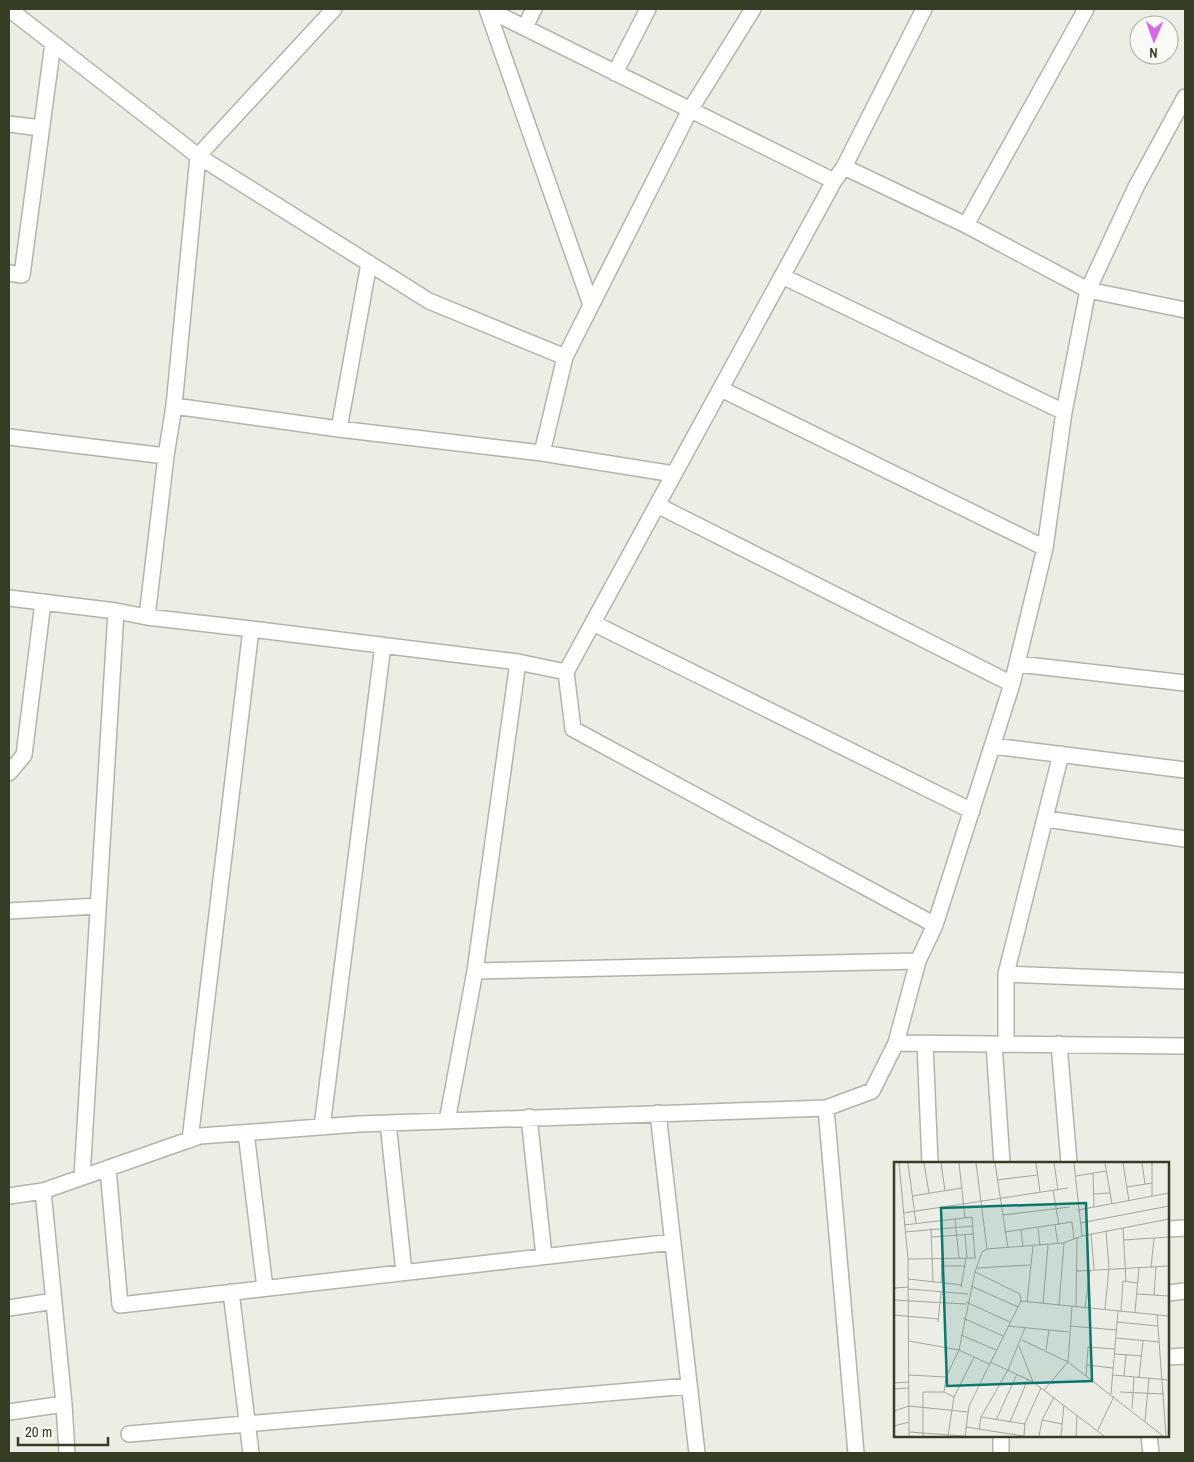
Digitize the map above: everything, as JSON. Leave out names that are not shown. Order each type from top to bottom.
[{"type":"street","points":[[10,9],[198,156],[429,301],[565,357]]},
{"type":"street","points":[[147,618],[166,456],[174,406],[198,156],[334,9]]},
{"type":"street","points":[[487,9],[834,181]]},
{"type":"street","points":[[487,9],[591,304]]},
{"type":"street","points":[[525,27],[534,9]]},
{"type":"street","points":[[615,73],[648,9]]},
{"type":"street","points":[[542,452],[565,357],[690,110],[753,9]]},
{"type":"street","points":[[924,9],[844,167],[834,181],[566,672],[573,729],[935,925]]},
{"type":"street","points":[[966,224],[1086,9]]},
{"type":"street","points":[[9,273],[22,275],[53,43]]},
{"type":"street","points":[[9,1196],[43,1191],[200,1136],[388,1123],[826,1108],[872,1091],[896,1043],[918,961],[935,925],[1018,664],[1045,548],[1064,412],[1088,290],[1136,187],[1185,97]]},
{"type":"street","points":[[9,124],[42,128]]},
{"type":"street","points":[[844,167],[966,224],[1088,290],[1185,310]]},
{"type":"street","points":[[339,429],[369,263]]},
{"type":"street","points":[[782,276],[1064,412]]},
{"type":"street","points":[[720,389],[1045,548]]},
{"type":"street","points":[[174,406],[339,429],[542,452],[674,474]]},
{"type":"street","points":[[9,437],[166,456]]},
{"type":"street","points":[[657,505],[1012,684]]},
{"type":"street","points":[[9,598],[116,611],[147,618],[518,662],[566,672]]},
{"type":"street","points":[[9,773],[24,755],[43,602]]},
{"type":"street","points":[[82,1177],[116,611]]},
{"type":"street","points":[[593,622],[972,811]]},
{"type":"street","points":[[190,1140],[251,629]]},
{"type":"street","points":[[322,1127],[383,645]]},
{"type":"street","points":[[447,1121],[475,971],[518,662]]},
{"type":"street","points":[[1018,664],[1185,683]]},
{"type":"street","points":[[993,746],[1185,770]]},
{"type":"street","points":[[1002,1162],[1000,1044],[1006,974],[1061,754]]},
{"type":"street","points":[[1046,818],[1185,839]]},
{"type":"street","points":[[9,911],[98,906]]},
{"type":"street","points":[[475,971],[918,961]]},
{"type":"street","points":[[1006,974],[1185,982]]},
{"type":"street","points":[[896,1043],[1185,1046]]},
{"type":"street","points":[[925,1044],[930,1162]]},
{"type":"street","points":[[1059,1044],[1069,1162]]},
{"type":"street","points":[[826,1108],[856,1453]]},
{"type":"street","points":[[658,1113],[697,1453]]},
{"type":"street","points":[[529,1117],[544,1256]]},
{"type":"street","points":[[388,1123],[404,1272]]},
{"type":"street","points":[[246,1133],[265,1288]]},
{"type":"street","points":[[108,1168],[120,1305],[672,1242]]},
{"type":"street","points":[[43,1191],[64,1404],[66,1453]]},
{"type":"street","points":[[1169,1229],[1185,1228]]},
{"type":"street","points":[[1169,1293],[1185,1291]]},
{"type":"street","points":[[231,1292],[250,1453]]},
{"type":"street","points":[[9,1308],[54,1301]]},
{"type":"street","points":[[1169,1357],[1185,1356]]},
{"type":"street","points":[[129,1434],[689,1386]]},
{"type":"street","points":[[9,1412],[64,1404]]},
{"type":"street","points":[[1000,1437],[1001,1453]]},
{"type":"street","points":[[1149,1437],[1151,1453]]}]
